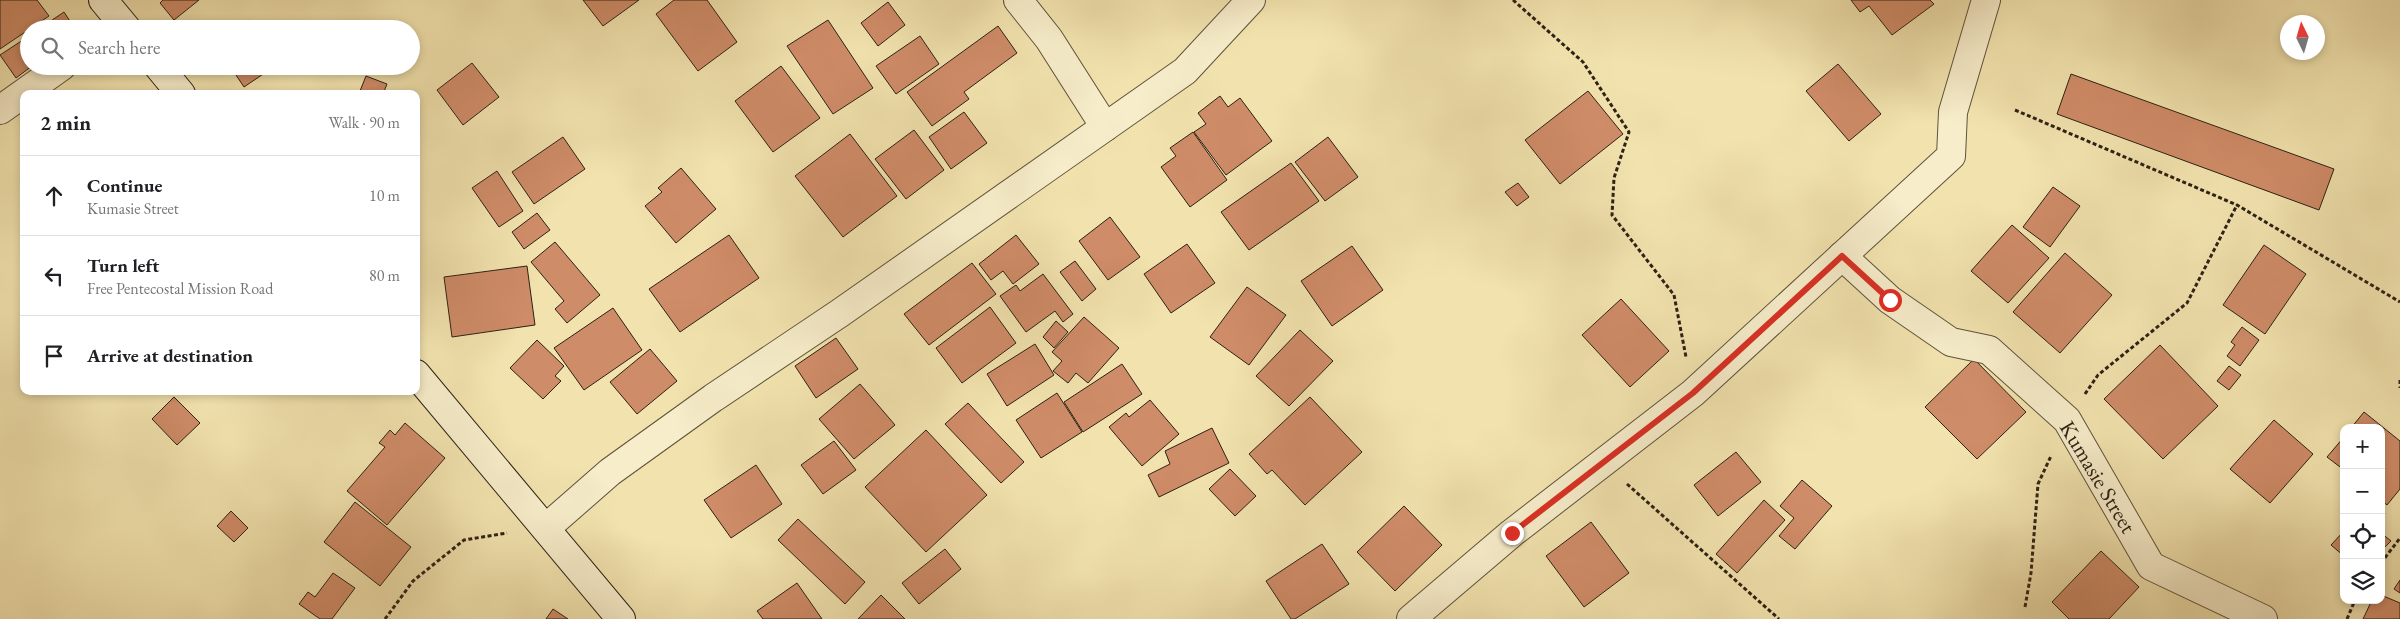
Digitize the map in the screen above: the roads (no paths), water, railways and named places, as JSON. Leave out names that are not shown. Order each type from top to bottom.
[{"type":"street","points":[[103,0],[117,20]]},
{"type":"street","points":[[1018,0],[1049,39],[1104,127]]},
{"type":"street","points":[[546,528],[610,472],[713,398],[840,312],[1185,71],[1251,0]]},
{"type":"street","points":[[1411,619],[1602,462],[1693,393],[1951,156],[1953,112],[1986,0]]},
{"type":"street","points":[[28,90],[49,75]]},
{"type":"street","points":[[165,75],[178,90]]},
{"type":"street","points":[[0,110],[20,96]]},
{"type":"street","name":"Kumasie Street","points":[[1842,256],[1890,300],[1951,342],[1989,350],[2067,420],[2151,566],[2263,619]]},
{"type":"street","points":[[420,379],[621,619]]}]
